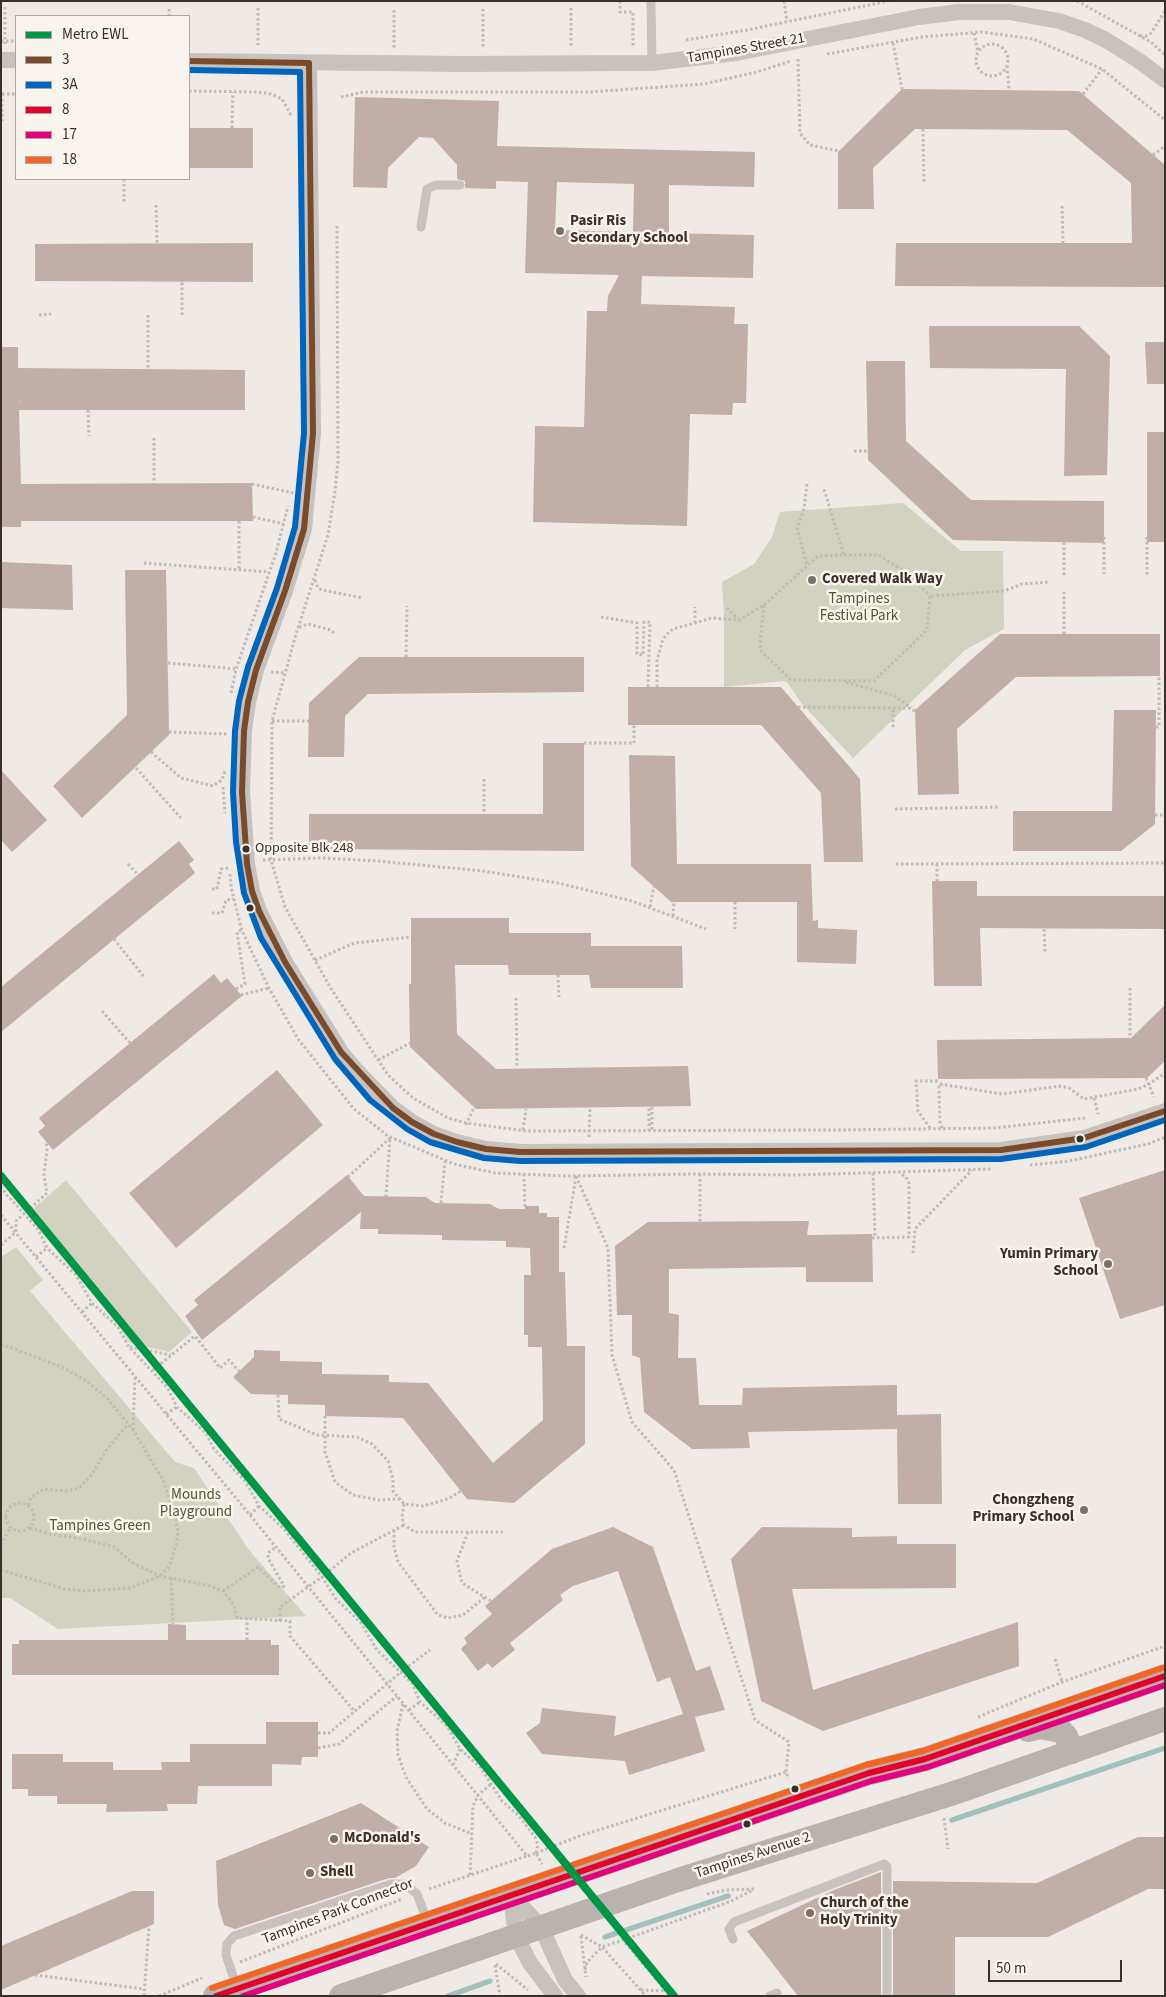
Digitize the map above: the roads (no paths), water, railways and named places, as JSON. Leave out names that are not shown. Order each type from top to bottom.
[{"type":"main road","points":[[215,1996],[869,1773],[925,1759],[1165,1676]]},
{"type":"main road","name":"Tampines Avenue 2","points":[[341,1996],[541,1927],[580,1928],[678,1880],[957,1792],[1165,1720]]},
{"type":"main road","points":[[992,1736],[1050,1728],[1060,1731],[1066,1736],[1072,1752]]},
{"type":"street","name":"Tampines Street 21","points":[[190,61],[652,63],[736,53],[919,17],[959,12],[1009,12],[1059,21],[1085,30],[1138,60],[1165,80]]},
{"type":"street","points":[[309,63],[314,433],[299,494],[304,529],[285,591],[256,670],[248,702],[244,731],[242,792],[246,864],[252,891],[269,934],[346,1059],[377,1094],[393,1108],[434,1134],[486,1149],[520,1152],[1001,1150],[1084,1138],[1165,1111]]},
{"type":"street","points":[[511,1895],[541,1927],[565,1980],[578,1996]]},
{"type":"street","points":[[511,1895],[516,1936],[530,1963],[555,1996]]},
{"type":"lane","points":[[651,1],[652,63]]},
{"type":"lane","points":[[421,227],[427,189],[436,185],[460,185]]},
{"type":"lane","points":[[733,1939],[729,1930],[734,1922],[884,1864],[887,1867],[887,1996]]},
{"type":"lane","points":[[237,1988],[226,1955],[227,1944],[234,1936],[391,1884],[405,1884],[417,1894],[428,1923]]},
{"type":"waterway","points":[[952,1820],[1165,1748]]},
{"type":"waterway","points":[[605,1937],[728,1896]]},
{"type":"waterway","points":[[448,1996],[490,1981]]},
{"type":"metro line","name":"EWL","points":[[1,1176],[674,1996]]},
{"type":"place","name":"Pasir Ris Secondary School","points":[[560,231]]},
{"type":"place","name":"Covered Walk Way","points":[[812,580]]},
{"type":"place","name":"Opposite Blk 248","points":[[246,849]]},
{"type":"place","name":"Yumin Primary School","points":[[1108,1264]]},
{"type":"place","name":"Chongzheng Primary School","points":[[1084,1510]]},
{"type":"place","name":"McDonald's","points":[[334,1839]]},
{"type":"place","name":"Shell","points":[[310,1873]]},
{"type":"place","name":"Church of the Holy Trinity","points":[[810,1913]]},
{"type":"park label","name":"Tampines Festival Park","points":[[859,608]]},
{"type":"park label","name":"Mounds Playground","points":[[196,1504]]},
{"type":"park label","name":"Tampines Green","points":[[100,1527]]}]
